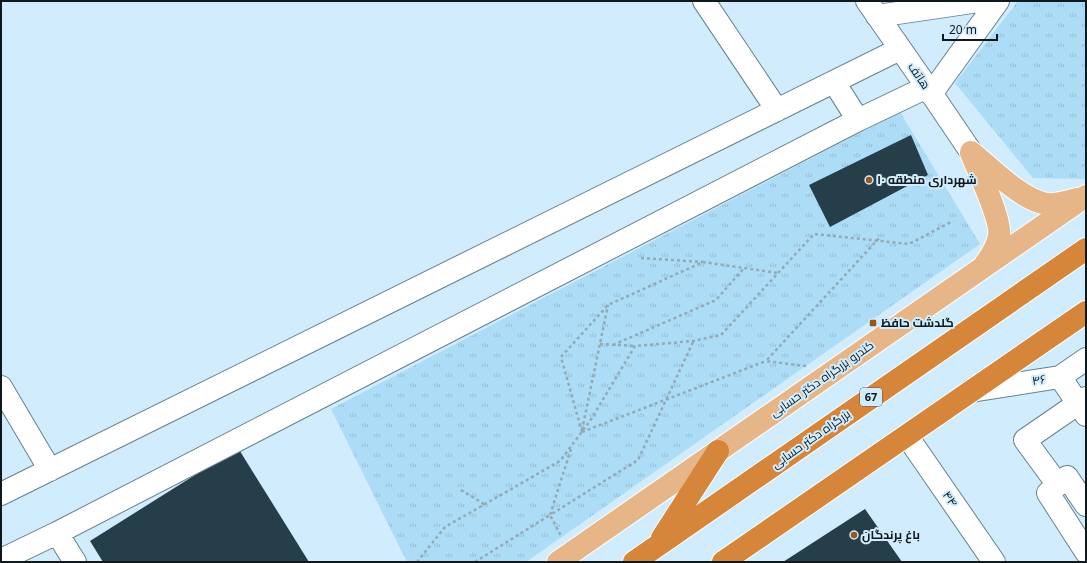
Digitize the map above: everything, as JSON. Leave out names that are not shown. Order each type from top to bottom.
[{"type":"highway","name":"بزرگراه دکتر حسابی","points":[[634,562],[1086,249]]},
{"type":"highway","points":[[725,561],[1086,312]]},
{"type":"highway","points":[[657,546],[718,451]]},
{"type":"main road","points":[[971,152],[1009,184],[1032,199],[1048,204],[1084,197]]},
{"type":"main road","points":[[971,152],[998,220],[1000,235],[994,253],[981,269]]},
{"type":"main road","name":"کندرو بزرگراه دکتر حسابی","points":[[558,562],[1084,197]]},
{"type":"street","points":[[704,1],[777,110]]},
{"type":"street","points":[[872,9],[979,1]]},
{"type":"street","points":[[1,560],[858,120],[929,91],[998,1]]},
{"type":"street","name":"هاتف","points":[[872,9],[971,152]]},
{"type":"street","points":[[1,494],[900,49]]},
{"type":"street","points":[[834,82],[858,120]]},
{"type":"street","points":[[1060,377],[1086,359]]},
{"type":"street","name":"۴۶","points":[[971,391],[1060,377],[1083,406]]},
{"type":"street","points":[[1,387],[50,470]]},
{"type":"street","points":[[1058,485],[1026,440],[1083,406]]},
{"type":"street","name":"۴۴","points":[[907,436],[994,562]]},
{"type":"street","points":[[1086,506],[1067,477],[1048,493],[1086,552]]},
{"type":"street","points":[[56,533],[75,562]]},
{"type":"path","points":[[600,344],[635,346],[693,341],[721,336],[814,234],[909,244],[953,221]]},
{"type":"path","points":[[582,432],[766,361],[881,236]]},
{"type":"path","points":[[641,258],[703,262],[778,273]]},
{"type":"path","points":[[582,432],[561,357],[608,305],[703,262]]},
{"type":"path","points":[[613,345],[716,300],[744,268]]},
{"type":"path","points":[[582,432],[608,305]]},
{"type":"path","points":[[475,562],[638,460],[693,341]]},
{"type":"path","points":[[418,562],[445,527],[560,461],[582,432],[635,346]]},
{"type":"path","points":[[766,361],[836,370]]},
{"type":"path","points":[[550,515],[572,446]]},
{"type":"path","points":[[461,490],[485,504]]},
{"type":"green space","points":[[1018,1],[1086,1],[1085,179],[1033,178],[955,83]]},
{"type":"green space","points":[[900,112],[980,244],[526,562],[407,562],[331,409]]},
{"type":"building","name":"شهرداری منطقه ۱۰","points":[[911,135],[928,175],[830,227],[809,185]]},
{"type":"building","points":[[238,448],[309,562],[103,562],[90,541]]},
{"type":"building","name":"باغ پرندگان","points":[[865,509],[902,562],[783,562]]},
{"type":"place","name":"شهرداری منطقه ۱۰","points":[[869,180]]},
{"type":"place","name":"گلدشت حافظ","points":[[873,323]]},
{"type":"place","name":"باغ پرندگان","points":[[854,535]]}]
